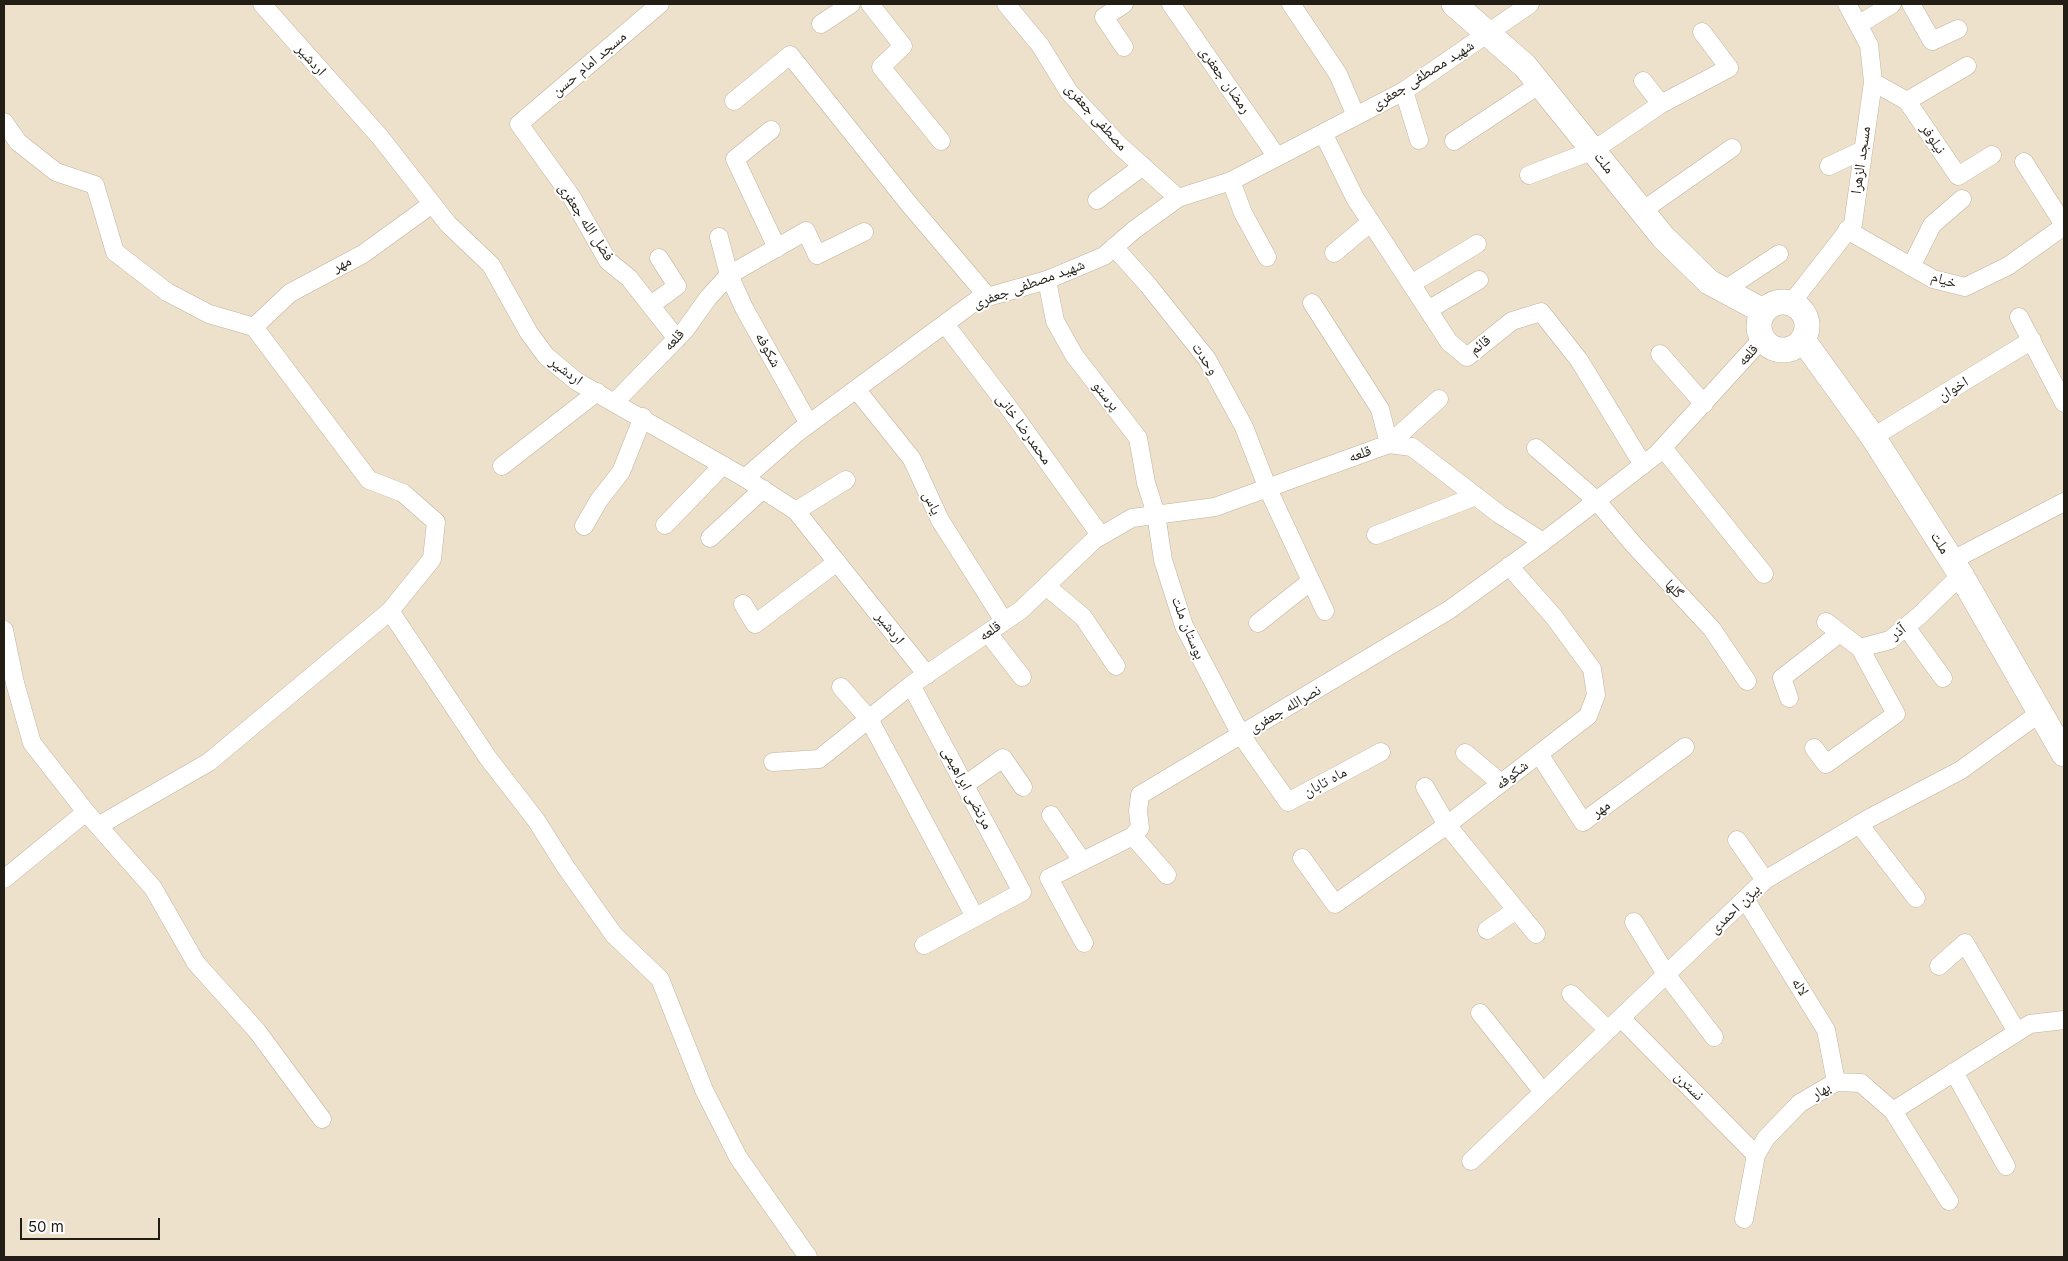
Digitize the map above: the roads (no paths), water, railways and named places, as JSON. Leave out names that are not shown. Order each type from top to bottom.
[{"type":"street","name":"اردشیر","points":[[262,4],[380,137],[448,224],[491,265],[529,333],[546,356],[576,381],[746,478],[796,511],[927,676]]},
{"type":"street","name":"مسجد امام حسن","points":[[519,124],[660,4]]},
{"type":"street","points":[[821,24],[851,4]]},
{"type":"street","points":[[870,4],[903,46],[881,66],[941,141]]},
{"type":"street","name":"مصطفی جعفری","points":[[1006,4],[1040,46],[1069,92],[1119,145],[1178,198]]},
{"type":"street","points":[[1124,4],[1104,17],[1124,46]]},
{"type":"street","name":"رمضان جعفری","points":[[1171,4],[1278,157]]},
{"type":"street","points":[[1291,4],[1338,74],[1356,116]]},
{"type":"street","points":[[1488,34],[1530,4]]},
{"type":"street","name":"مسجد الزهرا","points":[[1792,302],[1853,224],[1873,82],[1869,45],[1847,4]]},
{"type":"street","points":[[1858,25],[1892,4]]},
{"type":"street","points":[[1911,4],[1932,41],[1958,29]]},
{"type":"street","name":"ملت","points":[[1463,6],[1488,34],[1525,66],[1663,237],[1709,282],[1726,289],[1763,312]]},
{"type":"street","points":[[1529,175],[1594,150],[1661,104],[1729,68],[1702,32]]},
{"type":"street","name":"شهید مصطفی جعفری","points":[[746,478],[809,424],[977,300],[1047,280],[1104,256],[1178,198],[1231,181],[1404,91],[1488,34]]},
{"type":"street","points":[[734,101],[790,55],[909,204],[988,297]]},
{"type":"street","points":[[1907,102],[1967,66]]},
{"type":"street","points":[[1643,81],[1661,104]]},
{"type":"street","name":"نیلوفر","points":[[1873,82],[1907,102],[1958,176],[1992,155]]},
{"type":"street","points":[[1454,141],[1540,84]]},
{"type":"street","points":[[1404,91],[1419,140]]},
{"type":"street","points":[[4,122],[18,142],[56,172],[95,185],[115,252],[167,292],[209,314],[254,327],[369,480],[403,493],[436,522],[432,559],[390,611],[209,762],[98,826]]},
{"type":"street","name":"فضل الله جعفری","points":[[519,124],[571,196],[608,261],[629,278],[677,339]]},
{"type":"street","points":[[771,130],[735,159],[777,248]]},
{"type":"street","name":"قائم","points":[[1323,133],[1355,198],[1449,342],[1466,357],[1512,321],[1541,312],[1579,360],[1643,465]]},
{"type":"street","points":[[1642,211],[1732,148]]},
{"type":"street","points":[[1829,166],[1862,150]]},
{"type":"street","points":[[2024,162],[2062,231]]},
{"type":"street","points":[[1097,200],[1142,166]]},
{"type":"street","points":[[1231,181],[1243,213],[1267,257]]},
{"type":"street","points":[[1911,267],[1932,225],[1962,199]]},
{"type":"street","name":"مهر","points":[[254,327],[290,293],[363,254],[432,204]]},
{"type":"street","points":[[1334,253],[1371,222]]},
{"type":"street","name":"خیام","points":[[1847,230],[1933,279],[1965,286],[2008,266],[2062,231]]},
{"type":"street","points":[[729,275],[806,231],[817,255],[864,232]]},
{"type":"street","name":"شکوفه","points":[[719,237],[729,275],[744,308],[809,424]]},
{"type":"street","points":[[1411,284],[1477,244]]},
{"type":"street","name":"وحدت","points":[[1114,247],[1148,285],[1207,359],[1244,427],[1268,489],[1325,611]]},
{"type":"street","points":[[1726,289],[1779,254]]},
{"type":"street","points":[[651,305],[677,286],[658,258]]},
{"type":"street","name":"قلعه","points":[[615,402],[677,339],[708,298],[729,275]]},
{"type":"street","name":"پرستو","points":[[1047,280],[1055,321],[1074,355],[1138,438],[1146,482],[1156,514]]},
{"type":"street","points":[[1428,310],[1479,280]]},
{"type":"street","points":[[1776,301],[1792,302],[1804,312],[1808,326],[1804,340],[1794,348],[1783,350],[1771,347],[1762,339],[1758,325],[1763,312],[1776,301]]},
{"type":"street","points":[[1312,303],[1380,409],[1390,444],[1439,399]]},
{"type":"street","points":[[2019,317],[2064,403]]},
{"type":"street","name":"محمدرضا خانی","points":[[945,324],[1006,404],[1101,536]]},
{"type":"street","name":"قلعه","points":[[774,762],[818,759],[911,685],[927,676],[1021,610],[1094,540],[1132,518],[1215,506],[1268,489],[1360,453],[1390,444],[1412,446],[1476,496],[1543,542],[1663,448],[1762,339]]},
{"type":"street","name":"ملت","points":[[1804,340],[1874,437],[1956,568],[2064,754]]},
{"type":"street","name":"اخوان","points":[[1874,437],[2032,340]]},
{"type":"street","points":[[1660,354],[1704,404]]},
{"type":"street","name":"یاس","points":[[856,389],[912,459],[940,520],[968,568],[1004,621]]},
{"type":"street","points":[[502,466],[598,392]]},
{"type":"street","points":[[584,526],[621,472],[642,417]]},
{"type":"street","name":"گلها","points":[[1536,448],[1596,500],[1634,545],[1712,629],[1747,681]]},
{"type":"street","points":[[1663,448],[1764,574]]},
{"type":"street","points":[[665,525],[723,465]]},
{"type":"street","points":[[796,511],[846,480]]},
{"type":"street","points":[[710,538],[763,489]]},
{"type":"street","points":[[1376,535],[1476,496]]},
{"type":"street","name":"آذر","points":[[1860,648],[1890,640],[1906,627],[1956,568],[2064,502]]},
{"type":"street","name":"بوستان ملت","points":[[1156,514],[1163,560],[1184,626],[1241,735]]},
{"type":"street","name":"نصرالله جعفری","points":[[1133,836],[1140,828],[1138,811],[1140,795],[1449,610],[1543,542]]},
{"type":"street","points":[[743,604],[756,624],[837,562]]},
{"type":"street","name":"شکوفه","points":[[1302,858],[1334,904],[1447,825],[1588,716],[1596,695],[1592,668],[1554,617],[1509,566]]},
{"type":"street","points":[[1258,623],[1311,581]]},
{"type":"street","points":[[1046,586],[1083,617],[1116,666]]},
{"type":"street","points":[[390,611],[488,758],[536,820],[565,866],[614,936],[660,979],[704,1090],[738,1157],[808,1257]]},
{"type":"street","points":[[1814,748],[1826,764],[1896,714],[1860,648],[1826,622]]},
{"type":"street","points":[[1906,627],[1943,678]]},
{"type":"street","points":[[4,630],[15,683],[32,743],[86,812],[153,888],[196,963],[257,1031],[322,1120]]},
{"type":"street","points":[[988,633],[1022,677]]},
{"type":"street","points":[[1790,698],[1782,678],[1840,633]]},
{"type":"street","name":"مرتضی ابراهیمی","points":[[911,685],[1022,892],[975,917]]},
{"type":"street","points":[[841,687],[869,719],[975,917],[924,945]]},
{"type":"street","name":"بیژن احمدی","points":[[1471,1161],[1765,880],[1859,824],[1961,770],[2041,712]]},
{"type":"street","name":"ماه تابان","points":[[1241,735],[1288,802],[1382,752]]},
{"type":"street","name":"مهر","points":[[1539,754],[1583,822],[1685,747]]},
{"type":"street","points":[[1465,753],[1501,783]]},
{"type":"street","points":[[965,785],[1003,758],[1023,786]]},
{"type":"street","points":[[1425,787],[1447,825],[1536,934]]},
{"type":"street","points":[[4,879],[86,812]]},
{"type":"street","points":[[1051,815],[1082,861]]},
{"type":"street","points":[[1859,824],[1916,898]]},
{"type":"street","points":[[1084,944],[1049,878],[1133,836],[1167,875]]},
{"type":"street","points":[[1738,840],[1765,880]]},
{"type":"street","name":"لاله","points":[[1745,899],[1826,1030],[1836,1082]]},
{"type":"street","points":[[1486,930],[1516,910]]},
{"type":"street","points":[[1634,922],[1666,974],[1714,1037]]},
{"type":"street","points":[[1939,966],[1965,943],[2017,1032]]},
{"type":"street","points":[[1571,994],[1608,1030]]},
{"type":"street","points":[[1480,1013],[1543,1092]]},
{"type":"street","name":"نسترن","points":[[1621,1018],[1756,1154]]},
{"type":"street","points":[[1893,1110],[2030,1024],[2064,1020]]},
{"type":"street","points":[[1954,1072],[2006,1166]]},
{"type":"street","name":"بهار","points":[[1744,1219],[1756,1154],[1766,1138],[1800,1103],[1836,1082],[1861,1083],[1893,1110],[1949,1201]]}]
